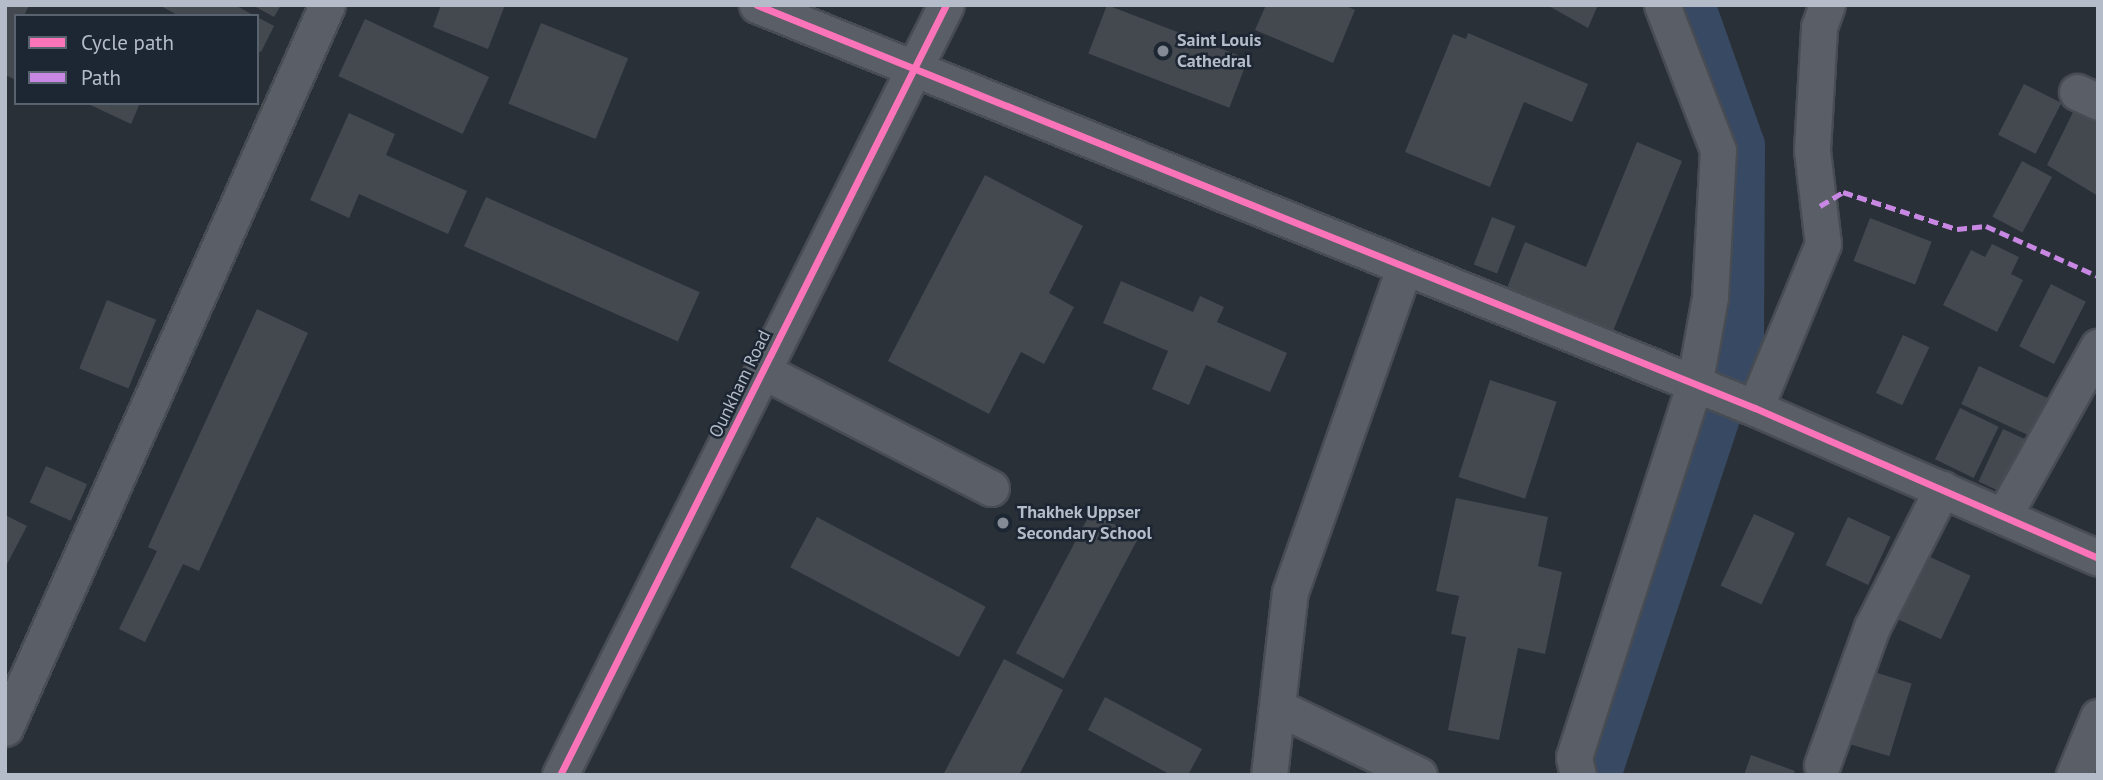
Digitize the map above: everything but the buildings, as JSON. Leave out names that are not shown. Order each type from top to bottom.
[{"type":"street","points":[[5,728],[327,5]]},
{"type":"street","points":[[757,5],[1404,269],[1755,408],[2098,558]]},
{"type":"street","name":"Ounkham Road","points":[[560,775],[765,372],[909,69],[946,5]]},
{"type":"street","points":[[1578,775],[1574,757],[1694,386],[1710,297],[1718,150],[1662,5]]},
{"type":"street","points":[[1755,408],[1823,244],[1812,150],[1819,27],[1827,5]]},
{"type":"street","points":[[1269,775],[1279,708],[1290,592],[1404,269]]},
{"type":"street","points":[[2004,515],[2098,347]]},
{"type":"street","points":[[765,372],[991,488]]},
{"type":"street","points":[[1822,765],[1872,627],[1942,489]]},
{"type":"street","points":[[1279,708],[1419,775]]},
{"type":"street","points":[[2074,775],[2098,717]]},
{"type":"waterway","points":[[1688,5],[1738,146],[1737,347],[1730,370]]},
{"type":"waterway","points":[[1594,775],[1713,418]]},
{"type":"marked path","points":[[1820,206],[1843,192],[1957,229],[1986,226],[2098,276]]},
{"type":"cycle path","points":[[757,5],[1755,408],[2098,558]]},
{"type":"cycle path","points":[[560,775],[946,5]]},
{"type":"place","name":"Saint Louis Cathedral","points":[[1163,51]]},
{"type":"place","name":"Thakhek Uppser Secondary School","points":[[1003,523]]}]
